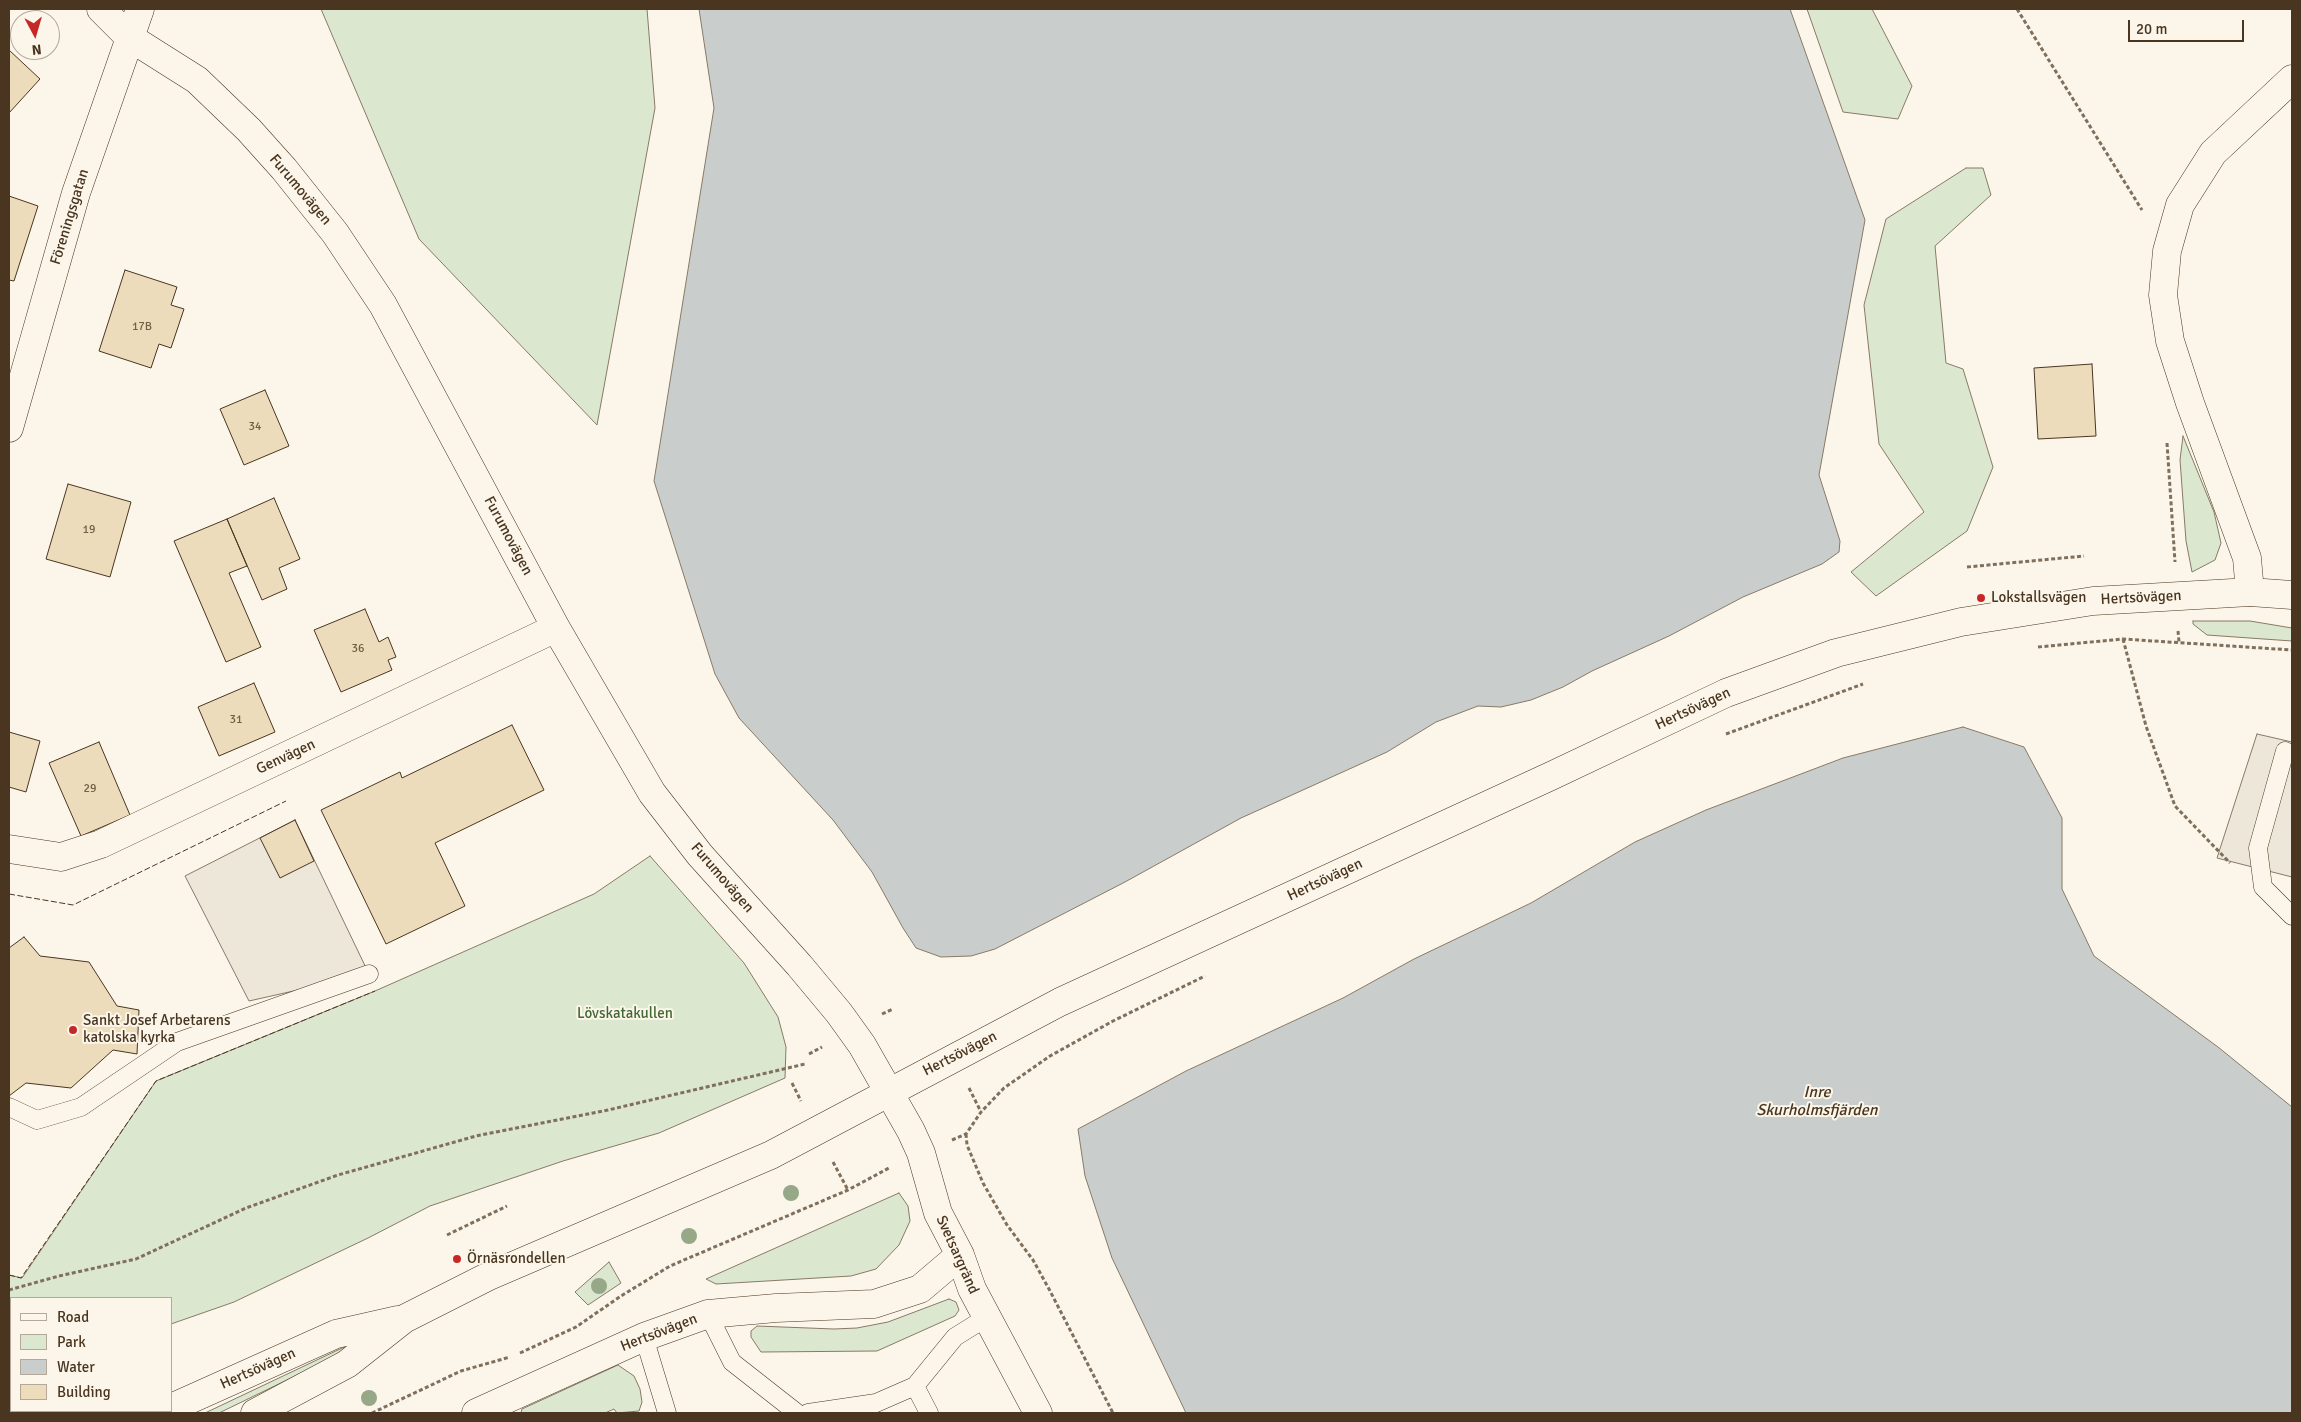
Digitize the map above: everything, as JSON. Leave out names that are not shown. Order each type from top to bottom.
[{"type":"street","name":"Furumovägen","points":[[101,9],[129,37],[203,86],[249,130],[284,169],[334,233],[388,313],[556,628],[652,793],[700,855],[799,964],[839,1013],[862,1046],[888,1091]]},
{"type":"street","name":"Föreningsgatan","points":[[9,428],[76,193],[140,9]]},
{"type":"street","points":[[2250,592],[2247,558],[2190,403],[2170,341],[2163,295],[2167,251],[2180,205],[2213,153],[2292,79]]},
{"type":"street","name":"Hertsövägen","points":[[255,1413],[290,1405],[347,1364],[404,1319],[487,1278],[771,1155],[888,1091],[1060,1002],[1551,776],[1726,693],[1836,653],[1961,622],[2093,601],[2250,592],[2292,595]]},
{"type":"street","name":"Genvägen","points":[[9,849],[61,857],[101,844],[556,628]]},
{"type":"street","name":"Svetsargränd","points":[[888,1091],[921,1154],[938,1213],[960,1255],[972,1290],[1038,1413]]},
{"type":"street","name":"Hertsövägen","points":[[479,1413],[644,1337],[708,1314],[776,1308],[874,1304],[920,1289],[960,1255]]},
{"type":"street","name":"Hertsövägen","points":[[172,1408],[336,1334],[404,1319]]},
{"type":"lane","points":[[2285,751],[2258,848],[2263,887],[2292,916]]},
{"type":"lane","points":[[9,1107],[37,1120],[81,1107],[177,1042],[369,974]]},
{"type":"lane","points":[[708,1314],[732,1362],[796,1413]]},
{"type":"lane","points":[[808,1413],[876,1403],[915,1386],[955,1337],[987,1317]]},
{"type":"lane","points":[[644,1337],[667,1413]]},
{"type":"lane","points":[[915,1386],[929,1413]]},
{"type":"path","points":[[2017,9],[2167,251]]},
{"type":"path","points":[[2179,642],[2166,431],[2190,403]]},
{"type":"path","points":[[1967,568],[2084,556]]},
{"type":"path","points":[[2123,639],[2146,726],[2175,806],[2242,876],[2263,887]]},
{"type":"path","points":[[2032,648],[2123,639],[2292,650]]},
{"type":"path","points":[[1718,736],[1866,683]]},
{"type":"path","points":[[9,1290],[59,1276],[136,1259],[246,1208],[338,1175],[476,1136],[608,1110],[805,1064]]},
{"type":"path","points":[[966,1134],[967,1145],[983,1183],[1007,1225],[1033,1260],[1049,1288],[1113,1413]]},
{"type":"path","points":[[447,1235],[508,1206]]},
{"type":"green space","points":[[321,9],[647,9],[655,108],[597,425],[419,239]]},
{"type":"green space","points":[[1807,9],[1872,9],[1912,86],[1898,119],[1843,112]]},
{"type":"green space","points":[[1966,168],[1983,168],[1991,195],[1935,246],[1946,363],[1963,369],[1993,467],[1967,531],[1876,596],[1851,572],[1924,512],[1879,444],[1864,305],[1886,219]]},
{"type":"green space","points":[[2183,436],[2214,512],[2221,543],[2215,560],[2192,572],[2186,541],[2180,460]]},
{"type":"green space","points":[[2193,621],[2250,621],[2292,628],[2292,641],[2207,635],[2193,624]]},
{"type":"green space","name":"Lövskatakullen","points":[[650,856],[744,963],[778,1017],[786,1047],[785,1078],[659,1133],[563,1161],[430,1206],[234,1302],[172,1324],[172,1297],[10,1297],[9,1373],[9,1275],[22,1278],[156,1081],[375,991],[594,894]]},
{"type":"green space","points":[[899,1193],[908,1206],[910,1221],[899,1245],[876,1269],[851,1276],[716,1284],[706,1279]]},
{"type":"green space","points":[[609,1262],[621,1283],[588,1305],[575,1292]]},
{"type":"green space","points":[[949,1299],[956,1302],[959,1310],[955,1316],[877,1351],[761,1352],[751,1337],[751,1331],[757,1326],[857,1328],[888,1322]]},
{"type":"green space","points":[[359,1340],[359,1345],[219,1413],[205,1413]]},
{"type":"green space","points":[[618,1365],[634,1376],[640,1389],[642,1402],[639,1411],[617,1413],[614,1409],[605,1413],[521,1413],[522,1409]]},
{"type":"shaded area","points":[[2257,734],[2292,742],[2292,877],[2217,858]]},
{"type":"shaded area","points":[[295,820],[369,974],[249,1001],[185,876]]},
{"type":"water","points":[[699,9],[1790,9],[1865,220],[1819,475],[1840,541],[1839,552],[1822,564],[1743,597],[1669,636],[1592,671],[1563,687],[1531,700],[1501,707],[1478,706],[1436,722],[1387,752],[1241,818],[1125,882],[995,949],[971,956],[941,957],[916,948],[872,872],[833,820],[739,718],[715,674],[654,481],[714,108]]},
{"type":"water","name":"Inre Skurholmsfjärden","points":[[1963,727],[2024,747],[2062,818],[2062,889],[2094,956],[2218,1047],[2292,1107],[2292,1413],[1186,1413],[1112,1258],[1085,1176],[1078,1129],[1186,1071],[1343,998],[1414,959],[1531,903],[1635,842],[1706,810],[1843,758]]},
{"type":"building","points":[[9,50],[10,60],[20,60],[40,79],[9,113]]},
{"type":"building","points":[[9,196],[38,206],[14,281],[9,280]]},
{"type":"building","points":[[125,270],[177,287],[171,305],[184,309],[171,348],[159,344],[151,368],[99,351]]},
{"type":"building","points":[[2092,364],[2096,436],[2038,439],[2034,368]]},
{"type":"building","points":[[265,390],[289,446],[244,465],[220,409]]},
{"type":"building","points":[[68,484],[131,502],[110,577],[46,559]]},
{"type":"building","points":[[274,498],[300,559],[279,568],[287,589],[262,600],[227,519]]},
{"type":"building","points":[[227,519],[247,566],[229,573],[261,647],[226,662],[174,541]]},
{"type":"building","points":[[365,609],[379,642],[388,637],[396,657],[388,660],[392,670],[341,692],[314,630]]},
{"type":"building","points":[[254,683],[275,732],[219,756],[198,707]]},
{"type":"building","points":[[512,725],[544,790],[435,843],[465,906],[386,944],[321,810],[400,772],[402,778]]},
{"type":"building","points":[[9,732],[40,741],[26,792],[9,787]]},
{"type":"building","points":[[99,742],[130,815],[81,836],[49,763]]},
{"type":"building","points":[[295,820],[314,861],[280,878],[260,838]]},
{"type":"building","name":"Sankt Josef Arbetarens katolska kyrka","points":[[24,937],[40,956],[89,962],[117,1006],[139,1010],[137,1054],[113,1050],[71,1088],[26,1083],[9,1096],[9,948]]},
{"type":"fence","points":[[9,894],[73,905],[286,801]]},
{"type":"fence","points":[[9,1275],[21,1278],[156,1081],[375,991]]},
{"type":"place","name":"Lokstallsvägen","points":[[1981,598]]},
{"type":"place","name":"Sankt Josef Arbetarens katolska kyrka","points":[[73,1030]]},
{"type":"place","name":"Örnäsrondellen","points":[[457,1259]]}]
